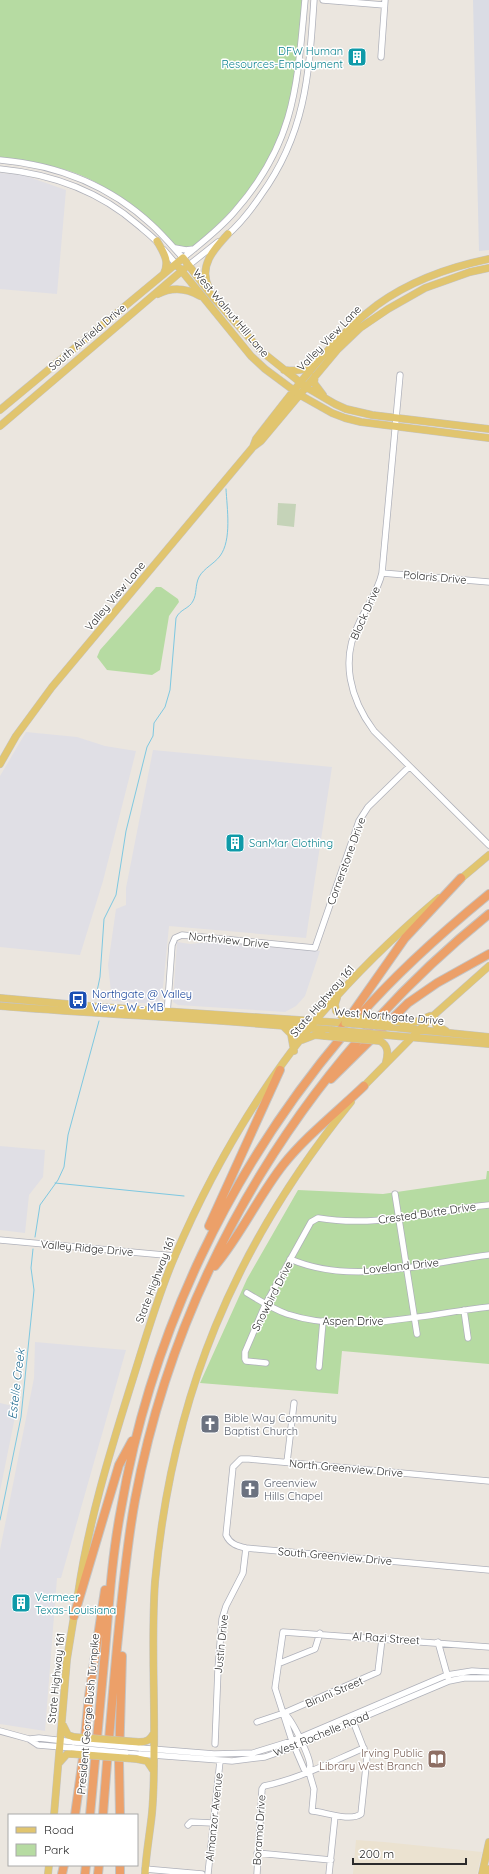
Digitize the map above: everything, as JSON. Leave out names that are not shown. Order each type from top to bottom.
[{"type":"highway","points":[[317,1067],[336,1035],[405,938],[461,878]]},
{"type":"highway","name":"President George Bush Turnpike","points":[[90,1814],[115,1542],[124,1488],[138,1430],[160,1356],[190,1279],[218,1220],[240,1180],[279,1119],[317,1067],[365,1009],[402,970],[442,933],[489,894]]},
{"type":"highway","name":"President George Bush Turnpike","points":[[103,1814],[121,1610],[132,1517],[149,1438],[179,1342],[207,1276],[253,1186],[281,1141],[348,1051],[394,1000],[449,947],[489,914]]},
{"type":"highway","points":[[311,1099],[408,1003],[437,983],[489,954]]},
{"type":"highway","points":[[190,1279],[204,1237],[280,1070]]},
{"type":"highway","points":[[207,1276],[228,1251],[283,1164],[305,1141],[364,1086]]},
{"type":"highway","points":[[74,1616],[119,1465],[138,1430]]},
{"type":"highway","points":[[75,1814],[84,1758],[89,1696],[106,1583],[115,1542]]},
{"type":"highway","points":[[120,1814],[121,1610]]},
{"type":"main road","points":[[213,297],[206,281],[207,264],[211,253],[228,234]]},
{"type":"main road","points":[[157,241],[166,256],[167,263],[164,273]]},
{"type":"main road","name":"West Walnut Hill Lane","points":[[183,258],[213,297],[261,351],[303,385],[331,402],[346,409],[396,418],[489,429]]},
{"type":"main road","name":"South Airfield Drive","points":[[0,410],[183,258]]},
{"type":"main road","name":"Valley View Lane","points":[[253,447],[256,439],[303,385],[327,353],[376,306],[437,274],[464,264],[489,259]]},
{"type":"main road","name":"West Walnut Hill Lane","points":[[176,264],[251,356],[265,369],[312,402],[345,418],[489,438]]},
{"type":"main road","name":"South Airfield Drive","points":[[0,426],[189,265]]},
{"type":"main road","name":"Valley View Lane","points":[[303,385],[315,376],[350,337],[388,309],[425,288],[470,272],[489,268]]},
{"type":"main road","points":[[151,298],[163,292],[177,289],[186,290],[202,297]]},
{"type":"main road","points":[[283,370],[299,372],[320,355],[327,353]]},
{"type":"main road","points":[[315,376],[316,387],[331,402]]},
{"type":"main road","name":"Valley View Lane","points":[[0,764],[16,736],[52,687],[253,447],[261,441],[291,405],[297,392]]},
{"type":"main road","points":[[291,405],[303,401],[312,402]]},
{"type":"main road","name":"State Highway 161","points":[[54,1814],[63,1725],[67,1659],[89,1538],[114,1438],[152,1317],[175,1256],[222,1161],[246,1118],[310,1028],[338,996],[409,923],[489,855]]},
{"type":"main road","points":[[145,1872],[152,1813],[154,1770],[154,1608],[159,1547],[176,1447],[196,1376],[226,1298],[244,1262],[273,1210],[325,1134],[364,1086],[386,1062],[434,1015],[489,966]]},
{"type":"main road","points":[[338,996],[335,1004],[336,1011],[340,1019],[415,1022],[434,1015]]},
{"type":"main road","name":"West Northgate Drive","points":[[0,998],[119,1016],[167,1014],[317,1020],[340,1019],[391,1027],[489,1037]]},
{"type":"main road","name":"West Northgate Drive","points":[[0,1006],[49,1006]]},
{"type":"main road","name":"West Northgate Drive","points":[[167,1014],[282,1026],[489,1044]]},
{"type":"main road","points":[[434,1015],[436,1025],[451,1032]]},
{"type":"main road","points":[[282,1026],[291,1034],[294,1051]]},
{"type":"main road","points":[[302,1040],[315,1035],[380,1041],[386,1047],[388,1053],[386,1062]]},
{"type":"main road","points":[[63,1725],[74,1745]]},
{"type":"main road","points":[[138,1751],[151,1739],[154,1732]]},
{"type":"main road","points":[[74,1745],[138,1751]]},
{"type":"main road","points":[[74,1745],[138,1751],[154,1770]]},
{"type":"main road","points":[[59,1763],[74,1745]]},
{"type":"main road","points":[[482,1874],[489,1842]]},
{"type":"main road","points":[[488,1874],[489,1869]]},
{"type":"street","points":[[183,258],[220,226],[244,201],[258,183],[273,157],[291,111],[298,73],[305,0]]},
{"type":"street","points":[[189,265],[228,234],[253,207],[283,161],[300,115],[307,81],[314,0]]},
{"type":"street","points":[[323,0],[384,3],[381,56]]},
{"type":"street","name":"West Walnut Hill Lane","points":[[0,160],[29,163],[60,171],[85,180],[128,205],[152,225],[183,258]]},
{"type":"street","name":"West Walnut Hill Lane","points":[[0,169],[28,172],[57,179],[82,188],[102,199],[127,216],[157,241],[176,264]]},
{"type":"street","points":[[57,179],[60,171]]},
{"type":"street","points":[[244,201],[253,207]]},
{"type":"street","points":[[172,246],[179,250],[194,249]]},
{"type":"street","name":"Block Drive","points":[[400,375],[382,573],[378,587],[358,625],[352,642],[349,659],[350,678],[354,697],[363,717],[374,731],[489,845]]},
{"type":"street","name":"Polaris Drive","points":[[382,573],[489,582]]},
{"type":"street","name":"Cornerstone Drive","points":[[316,948],[359,821],[368,807],[409,767]]},
{"type":"street","name":"Northview Drive","points":[[167,1014],[172,945],[175,938],[182,935],[316,948]]},
{"type":"street","points":[[396,1194],[417,1334]]},
{"type":"street","name":"Crested Butte Drive","points":[[318,1218],[343,1221],[399,1219],[489,1205]]},
{"type":"street","name":"Snowbird Drive","points":[[266,1363],[249,1362],[245,1359],[245,1352],[266,1305],[290,1259],[311,1222],[318,1218]]},
{"type":"street","name":"Valley Ridge Drive","points":[[0,1240],[175,1256]]},
{"type":"street","name":"Loveland Drive","points":[[290,1259],[304,1265],[339,1270],[375,1271],[489,1255]]},
{"type":"street","name":"Aspen Drive","points":[[247,1293],[266,1305],[286,1314],[305,1319],[323,1321],[376,1323],[489,1307]]},
{"type":"street","points":[[464,1310],[468,1338]]},
{"type":"street","points":[[319,1367],[323,1321]]},
{"type":"street","points":[[288,1462],[294,1403]]},
{"type":"street","name":"North Greenview Drive","points":[[230,1494],[233,1467],[241,1459],[489,1481]]},
{"type":"street","name":"South Greenview Drive","points":[[230,1494],[226,1535],[235,1545],[246,1548],[489,1570]]},
{"type":"street","name":"Justin Drive","points":[[215,1744],[222,1619],[226,1606],[243,1573],[246,1548]]},
{"type":"street","name":"Al Razi Street","points":[[280,1663],[283,1632],[320,1633],[489,1647]]},
{"type":"street","points":[[309,1772],[304,1769],[293,1743],[284,1720],[284,1713],[275,1688],[280,1663],[315,1649],[320,1633]]},
{"type":"street","name":"Biruni Street","points":[[257,1722],[284,1713],[378,1672],[382,1639]]},
{"type":"street","points":[[438,1642],[448,1678]]},
{"type":"street","name":"West Rochelle Road","points":[[154,1752],[220,1761],[246,1760],[265,1757],[293,1743],[448,1678],[472,1671],[489,1672]]},
{"type":"street","name":"West Rochelle Road","points":[[300,1740],[353,1721],[448,1678],[489,1678]]},
{"type":"street","points":[[284,1713],[290,1718],[310,1766],[309,1772],[314,1789],[312,1810],[327,1812],[335,1816],[356,1817],[361,1814],[367,1757],[353,1721]]},
{"type":"street","points":[[0,1731],[29,1739],[40,1738],[61,1744],[74,1745]]},
{"type":"street","name":"West Rochelle Road","points":[[138,1751],[241,1754],[293,1743]]},
{"type":"street","points":[[309,1772],[364,1748]]},
{"type":"street","name":"Almanzor Avenue","points":[[208,1874],[220,1761]]},
{"type":"street","name":"Borama Drive","points":[[257,1874],[257,1853],[262,1789],[264,1786],[309,1772]]},
{"type":"street","points":[[329,1874],[335,1816]]},
{"type":"street","points":[[188,1826],[191,1822],[213,1823]]},
{"type":"street","points":[[257,1853],[331,1860]]},
{"type":"street","points":[[145,1872],[202,1874]]},
{"type":"shaded area","points":[[473,0],[489,0],[489,250],[479,251]]},
{"type":"shaded area","points":[[0,173],[23,175],[66,190],[57,294],[0,289]]},
{"type":"shaded area","points":[[26,732],[77,737],[105,746],[136,751],[103,881],[80,955],[0,947],[0,776]]},
{"type":"shaded area","points":[[153,750],[332,767],[306,938],[169,926],[163,987],[159,1002],[156,1004],[112,1001],[108,965],[116,909],[126,905],[126,888]]},
{"type":"shaded area","points":[[177,942],[190,944],[211,942],[320,951],[305,996],[296,1006],[285,1012],[178,1005],[173,1002]]},
{"type":"shaded area","points":[[0,1146],[45,1150],[43,1177],[29,1195],[25,1233],[0,1230]]},
{"type":"shaded area","points":[[35,1342],[126,1350],[61,1578],[57,1578],[45,1731],[0,1724],[0,1550],[34,1378]]},
{"type":"shaded area","points":[[0,1403],[17,1407],[0,1491]]},
{"type":"shaded area","points":[[356,1840],[482,1852],[477,1874],[353,1874]]},
{"type":"green space","points":[[0,0],[302,0],[296,75],[294,89],[286,118],[279,138],[270,156],[249,189],[237,204],[193,246],[189,248],[177,246],[158,233],[105,188],[82,175],[41,164],[0,158]]},
{"type":"green space","points":[[278,503],[296,504],[294,527],[277,525]]},
{"type":"green space","points":[[156,587],[161,587],[178,599],[179,602],[169,616],[160,670],[152,675],[107,670],[97,657],[100,650]]},
{"type":"green space","points":[[487,1171],[489,1171],[489,1364],[342,1351],[338,1394],[200,1383],[247,1279],[298,1190],[383,1194],[486,1179]]},
{"type":"waterway","points":[[96,996],[100,977],[104,919],[116,895],[126,831],[147,747],[153,736],[154,723],[165,707],[170,690],[176,618],[193,601],[201,574],[218,559],[224,549],[228,524],[226,489]]},
{"type":"waterway","points":[[35,1237],[40,1205],[58,1180],[64,1167],[68,1135],[99,1021]]},
{"type":"waterway","points":[[55,1183],[184,1196]]},
{"type":"waterway","name":"Estelle Creek","points":[[0,1520],[21,1417],[34,1290],[31,1268],[33,1249]]},
{"type":"place","name":"DFW Human Resources-Employment","points":[[357,57]]},
{"type":"place","name":"SanMar Clothing","points":[[235,843]]},
{"type":"place","name":"Northgate @ Valley View - W - MB","points":[[78,1000]]},
{"type":"place","name":"Bible Way Community Baptist Church","points":[[210,1424]]},
{"type":"place","name":"Greenview Hills Chapel","points":[[250,1489]]},
{"type":"place","name":"Vermeer Texas-Louisiana","points":[[21,1603]]},
{"type":"place","name":"Irving Public Library West Branch","points":[[437,1759]]}]
